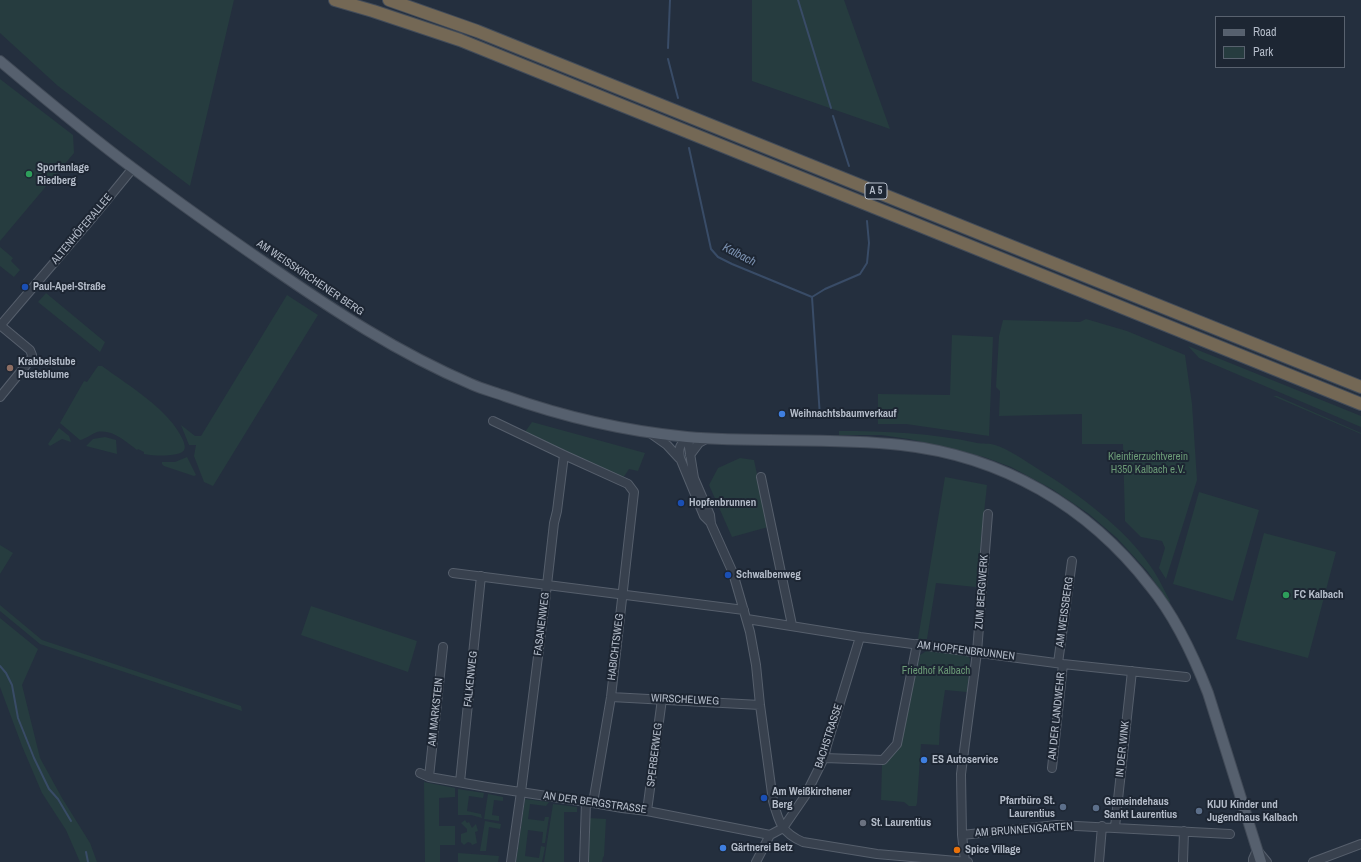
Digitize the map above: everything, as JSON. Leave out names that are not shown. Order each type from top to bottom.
[{"type":"highway","name":"A 5","points":[[335,0],[460,40],[1361,404]]},
{"type":"highway","name":"A 5","points":[[389,0],[492,37],[1361,387]]},
{"type":"main road","name":"AM WEISSKIRCHENER BERG","points":[[0,61],[133,168],[210,224],[320,301],[357,325],[414,357],[473,385],[536,407],[598,423],[688,437]]},
{"type":"main road","points":[[688,437],[901,445],[958,456],[989,466],[1020,478],[1073,510],[1120,550],[1152,588],[1178,629],[1200,673],[1208,693],[1261,862]]},
{"type":"street","name":"ALTENHÖFERALLEE","points":[[0,326],[94,217],[133,168]]},
{"type":"street","points":[[0,326],[30,350],[32,354],[31,359],[0,396]]},
{"type":"street","points":[[493,421],[564,455]]},
{"type":"street","name":"AM WEISSKIRCHENER BERG","points":[[649,432],[667,445],[680,458],[704,516],[712,524]]},
{"type":"street","points":[[680,458],[678,450],[680,445],[688,437]]},
{"type":"street","name":"AM WEISSKIRCHENER BERG","points":[[688,437],[694,478],[733,573],[747,619],[756,665],[773,802],[777,817],[783,828]]},
{"type":"street","points":[[690,455],[699,443],[708,438]]},
{"type":"street","name":"HABICHTSWEG","points":[[564,455],[628,484],[634,492],[611,697],[589,802],[584,862]]},
{"type":"street","name":"FASANENWEG","points":[[511,862],[564,455]]},
{"type":"street","points":[[761,477],[792,625]]},
{"type":"street","name":"ZUM BERGWERK","points":[[966,862],[962,835],[961,774],[977,652],[988,514]]},
{"type":"street","name":"AM WEISSBERG","points":[[1061,663],[1072,561]]},
{"type":"street","points":[[453,573],[744,610]]},
{"type":"street","name":"FALKENWEG","points":[[460,782],[481,576]]},
{"type":"street","name":"AM HOPFENBRUNNEN","points":[[747,619],[860,637],[1061,663],[1186,677]]},
{"type":"street","name":"BACHSTRASSE","points":[[783,828],[805,796],[824,758],[860,637]]},
{"type":"street","points":[[824,758],[883,760],[889,754],[897,744],[917,644]]},
{"type":"street","name":"AM MARKSTEIN","points":[[429,777],[443,647]]},
{"type":"street","name":"AN DER LANDWEHR","points":[[1052,768],[1061,663]]},
{"type":"street","name":"IN DER WINK","points":[[1115,827],[1132,671]]},
{"type":"street","name":"WIRSCHELWEG","points":[[611,697],[760,705]]},
{"type":"street","name":"SPERBERWEG","points":[[647,811],[662,699]]},
{"type":"street","name":"AN DER BERGSTRASSE","points":[[420,774],[429,777],[521,792],[647,811],[770,835]]},
{"type":"street","name":"AM BRUNNENGARTEN","points":[[962,835],[1057,825],[1102,826],[1230,834]]},
{"type":"street","points":[[1099,862],[1102,826]]},
{"type":"street","points":[[756,862],[770,835],[783,828],[792,838],[803,842],[920,860],[966,862]]},
{"type":"street","points":[[1183,862],[1184,831]]},
{"type":"street","points":[[1313,862],[1361,844]]},
{"type":"street","points":[[1253,862],[1257,850],[1267,862]]},
{"type":"street","points":[[1322,862],[1333,855]]},
{"type":"green space","points":[[0,0],[234,0],[190,186],[58,86],[0,33]]},
{"type":"green space","points":[[752,0],[844,0],[890,129],[752,81]]},
{"type":"green space","name":"Sportanlage Riedberg","points":[[0,79],[73,135],[74,153],[0,241]]},
{"type":"green space","points":[[0,247],[13,258],[11,261],[20,270],[14,277],[0,266]]},
{"type":"green space","points":[[46,293],[105,342],[100,352],[38,302]]},
{"type":"green space","points":[[287,295],[318,315],[213,486],[204,482],[194,456],[196,445],[189,445],[181,425],[195,436],[201,436]]},
{"type":"green space","name":"Kleintierzuchtverein H350 Kalbach e.V.","points":[[1086,319],[1127,331],[1185,355],[1192,404],[1197,480],[1166,579],[1159,568],[1165,548],[1162,541],[1141,537],[1125,521],[1123,444],[1082,444],[1082,414],[999,416],[1000,391],[996,387],[999,336],[1003,320],[1080,322]]},
{"type":"green space","points":[[952,335],[993,337],[989,436],[906,424],[878,424],[878,394],[950,395]]},
{"type":"green space","points":[[1188,346],[1361,416],[1361,427],[1199,358]]},
{"type":"green space","points":[[98,366],[102,366],[158,408],[177,429],[184,443],[184,451],[169,455],[144,454],[144,452],[138,449],[137,450],[124,440],[108,432],[97,432],[80,440],[60,423],[84,381],[87,382]]},
{"type":"green space","points":[[1273,396],[1277,396],[1361,434]]},
{"type":"green space","points":[[532,422],[645,453],[638,471],[629,469],[623,478],[525,432]]},
{"type":"green space","points":[[59,428],[69,436],[71,442],[62,439],[50,446],[48,444]]},
{"type":"green space","points":[[839,431],[874,431],[943,437],[977,443],[993,444],[1012,452],[1084,500],[1114,525],[1128,539],[1151,567],[1170,601],[1169,604],[1148,572],[1117,538],[1089,514],[1052,489],[1011,467],[984,457],[909,439],[881,435],[839,435]]},
{"type":"green space","points":[[105,437],[116,440],[117,454],[86,446],[93,439]]},
{"type":"green space","points":[[187,457],[196,475],[194,476],[162,464],[162,462],[175,462]]},
{"type":"green space","points":[[740,458],[754,460],[768,527],[732,537],[709,485],[718,468]]},
{"type":"green space","name":"Friedhof Kalbach","points":[[945,477],[987,485],[976,587],[936,583],[927,639],[918,639]]},
{"type":"green space","points":[[1199,492],[1259,510],[1233,601],[1173,584]]},
{"type":"green space","name":"FC Kalbach","points":[[1264,533],[1336,552],[1308,658],[1236,639]]},
{"type":"green space","points":[[0,545],[13,553],[0,574]]},
{"type":"green space","points":[[0,605],[42,640],[241,706],[242,711],[40,644],[0,611]]},
{"type":"green space","points":[[311,606],[417,641],[408,672],[301,635]]},
{"type":"green space","points":[[0,618],[38,649],[22,685],[40,758],[62,798],[90,843],[97,862],[80,862],[66,830],[42,793],[22,746],[0,687]]},
{"type":"green space","name":"Friedhof Kalbach","points":[[928,650],[968,656],[970,659],[967,692],[945,690],[940,724],[939,745],[921,744],[916,806],[909,806],[904,802],[881,800],[882,765],[899,745],[920,655]]},
{"type":"green space","points":[[424,782],[455,788],[455,797],[439,798],[439,826],[455,826],[455,845],[440,845],[440,862],[425,862]]},
{"type":"green space","points":[[458,789],[484,793],[483,798],[469,796],[467,811],[481,814],[482,818],[471,815],[458,815]]},
{"type":"green space","points":[[488,794],[503,797],[503,801],[494,800],[492,815],[499,816],[499,821],[484,819]]},
{"type":"green space","points":[[525,799],[549,802],[546,806],[530,804],[528,819],[544,821],[545,817],[549,817],[545,843],[542,843],[543,832],[528,830],[525,856],[539,858],[541,846],[545,847],[542,862],[516,862]]},
{"type":"green space","points":[[553,804],[577,807],[577,812],[564,812],[564,862],[544,862]]},
{"type":"green space","points":[[588,818],[606,819],[604,856],[602,862],[587,862]]},
{"type":"green space","points":[[465,820],[467,823],[469,822],[472,828],[476,824],[478,831],[475,832],[477,843],[472,845],[468,842],[464,845],[461,842],[461,834],[467,832],[467,829],[461,823]]},
{"type":"green space","points":[[485,821],[501,824],[500,829],[489,827],[486,851],[480,851]]},
{"type":"green space","points":[[458,853],[499,856],[498,862],[458,862]]},
{"type":"waterway","name":"Kalbach","points":[[668,48],[670,0]]},
{"type":"waterway","name":"Kalbach","points":[[798,0],[831,108]]},
{"type":"waterway","name":"Kalbach","points":[[668,59],[678,98]]},
{"type":"waterway","name":"Kalbach","points":[[833,116],[849,166]]},
{"type":"waterway","name":"Kalbach","points":[[689,148],[711,249],[718,257],[732,264],[812,297],[820,417]]},
{"type":"waterway","name":"Kalbach","points":[[812,297],[825,289],[860,274],[867,263],[869,243],[867,221]]},
{"type":"waterway","points":[[0,666],[6,673],[12,685],[18,718],[34,758],[49,789],[58,799],[71,821]]},
{"type":"waterway","points":[[86,852],[88,862]]},
{"type":"place","name":"Sportanlage Riedberg","points":[[29,174]]},
{"type":"place","name":"Paul-Apel-Straße","points":[[25,287]]},
{"type":"place","name":"Krabbelstube Pusteblume","points":[[10,368]]},
{"type":"place","name":"Weihnachtsbaumverkauf","points":[[782,414]]},
{"type":"place","name":"Hopfenbrunnen","points":[[681,503]]},
{"type":"place","name":"Schwalbenweg","points":[[728,575]]},
{"type":"place","name":"FC Kalbach","points":[[1286,595]]},
{"type":"place","name":"ES Autoservice","points":[[924,760]]},
{"type":"place","name":"Am Weißkirchener Berg","points":[[764,798]]},
{"type":"place","name":"Pfarrbüro St. Laurentius","points":[[1063,807]]},
{"type":"place","name":"Gemeindehaus Sankt Laurentius","points":[[1096,808]]},
{"type":"place","name":"KIJU Kinder und Jugendhaus Kalbach","points":[[1199,811]]},
{"type":"place","name":"St. Laurentius","points":[[863,823]]},
{"type":"place","name":"Gärtnerei Betz","points":[[723,848]]},
{"type":"place","name":"Spice Village","points":[[957,850]]}]
